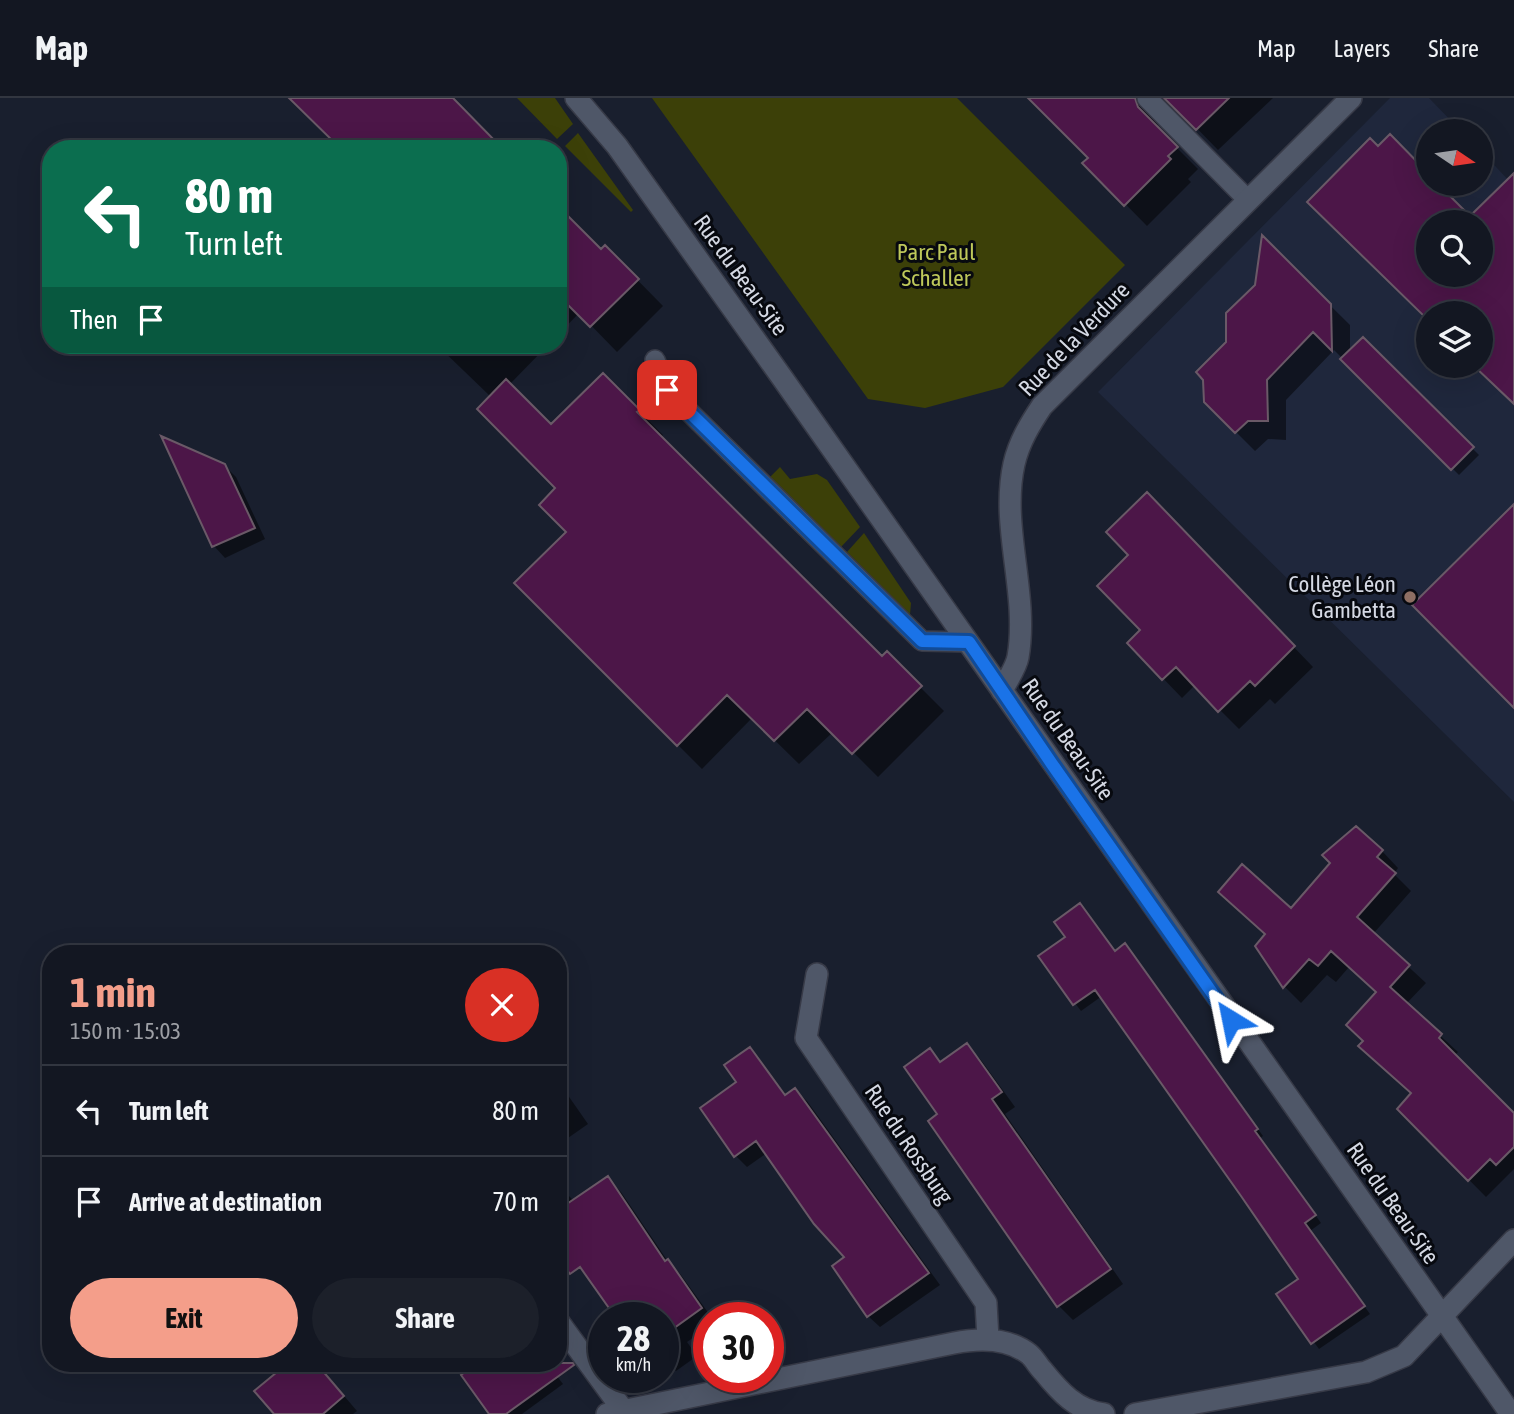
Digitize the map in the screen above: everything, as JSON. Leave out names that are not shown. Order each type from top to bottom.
[{"type":"street","name":"Rue du Beau-Site","points":[[576,98],[617,146],[1511,1414]]},
{"type":"street","name":"Rue de la Verdure","points":[[1002,691],[1018,659],[1020,610],[1010,495],[1014,463],[1026,431],[1042,406],[1351,98]]},
{"type":"street","name":"Rue du Rossburg","points":[[817,974],[806,1038],[986,1303],[988,1339]]},
{"type":"street","points":[[1136,1414],[1366,1372],[1405,1356],[1514,1240]]},
{"type":"street","points":[[567,1335],[615,1412],[655,1409],[948,1344],[988,1339],[1011,1345],[1029,1354],[1064,1397],[1082,1408],[1101,1414]]},
{"type":"lane","points":[[1147,98],[1247,199]]},
{"type":"lane","points":[[655,360],[667,390],[922,641],[969,642]]},
{"type":"shaded area","name":"Collège Léon Gambetta","points":[[1390,98],[1429,98],[1449,119],[1416,119],[1416,196],[1493,196],[1493,164],[1514,186],[1514,802],[1098,392]]},
{"type":"green space","points":[[517,98],[555,98],[573,124],[557,139]]},
{"type":"green space","name":"Parc Paul Schaller","points":[[652,98],[957,98],[1125,265],[1003,387],[925,408],[868,399]]},
{"type":"green space","points":[[578,133],[633,210],[631,212],[567,148],[567,144]]},
{"type":"green space","points":[[780,467],[790,479],[817,474],[827,480],[860,527],[841,547],[770,477]]},
{"type":"green space","points":[[864,533],[911,603],[910,615],[847,552]]},
{"type":"building","points":[[289,98],[453,98],[494,140],[332,140]]},
{"type":"building","points":[[1028,98],[1135,98],[1138,107],[1178,147],[1168,156],[1171,159],[1124,206],[1082,163],[1088,158]]},
{"type":"building","points":[[1164,98],[1229,98],[1196,130]]},
{"type":"building","points":[[1390,134],[1416,161],[1416,196],[1450,196],[1464,210],[1416,210],[1416,287],[1493,287],[1493,210],[1476,210],[1514,173],[1514,404],[1487,378],[1493,378],[1493,301],[1416,301],[1416,308],[1307,202],[1370,138],[1378,146]]},
{"type":"building","points":[[567,215],[601,249],[605,245],[639,279],[590,327],[567,304]]},
{"type":"building","points":[[1262,235],[1331,304],[1332,351],[1313,332],[1267,380],[1268,421],[1248,421],[1235,433],[1204,402],[1203,380],[1196,372],[1226,342],[1226,313],[1255,285]]},
{"type":"building","points":[[1363,337],[1474,447],[1451,470],[1340,359]]},
{"type":"building","points":[[603,373],[640,410],[637,412],[882,656],[887,651],[922,686],[852,754],[807,709],[774,741],[727,695],[677,746],[514,583],[566,532],[539,505],[555,488],[477,409],[506,379],[551,424]]},
{"type":"building","points":[[161,436],[225,464],[255,528],[212,547]]},
{"type":"building","points":[[1147,492],[1295,646],[1255,686],[1250,681],[1218,712],[1176,667],[1162,680],[1127,643],[1140,630],[1097,586],[1128,555],[1106,532]]},
{"type":"building","points":[[1514,504],[1514,708],[1412,605]]},
{"type":"building","points":[[1356,826],[1383,850],[1377,857],[1396,873],[1357,917],[1410,965],[1390,987],[1442,1034],[1439,1038],[1514,1113],[1514,1147],[1496,1165],[1490,1159],[1468,1181],[1397,1109],[1411,1093],[1358,1046],[1363,1041],[1346,1025],[1376,992],[1331,951],[1318,966],[1309,959],[1283,988],[1255,946],[1265,934],[1218,892],[1242,864],[1291,908],[1330,863],[1322,855]]},
{"type":"building","points":[[1080,903],[1115,951],[1125,943],[1258,1129],[1255,1131],[1316,1215],[1305,1223],[1365,1306],[1311,1344],[1276,1294],[1298,1279],[1241,1196],[1095,990],[1073,1005],[1038,956],[1065,937],[1054,922]]},
{"type":"building","points":[[967,1043],[1002,1092],[992,1099],[1111,1269],[1057,1307],[928,1121],[937,1114],[904,1067],[930,1048],[940,1062]]},
{"type":"building","points":[[750,1047],[785,1095],[795,1088],[929,1273],[867,1317],[832,1266],[844,1257],[814,1224],[756,1141],[734,1157],[700,1108],[736,1082],[724,1065]]},
{"type":"building","points":[[608,1176],[665,1261],[668,1259],[698,1302],[693,1302],[693,1314],[679,1325],[679,1302],[605,1302],[580,1267],[570,1274],[567,1270],[567,1204]]},
{"type":"building","points":[[567,1363],[574,1365],[567,1370]]},
{"type":"building","points":[[277,1372],[324,1372],[344,1396],[323,1414],[274,1414],[254,1391]]},
{"type":"building","points":[[465,1372],[564,1372],[506,1414],[489,1414],[461,1375]]},
{"type":"place","name":"Collège Léon Gambetta","points":[[1410,597]]},
{"type":"route","points":[[667,390],[922,641],[969,642],[1231,1020]]}]
